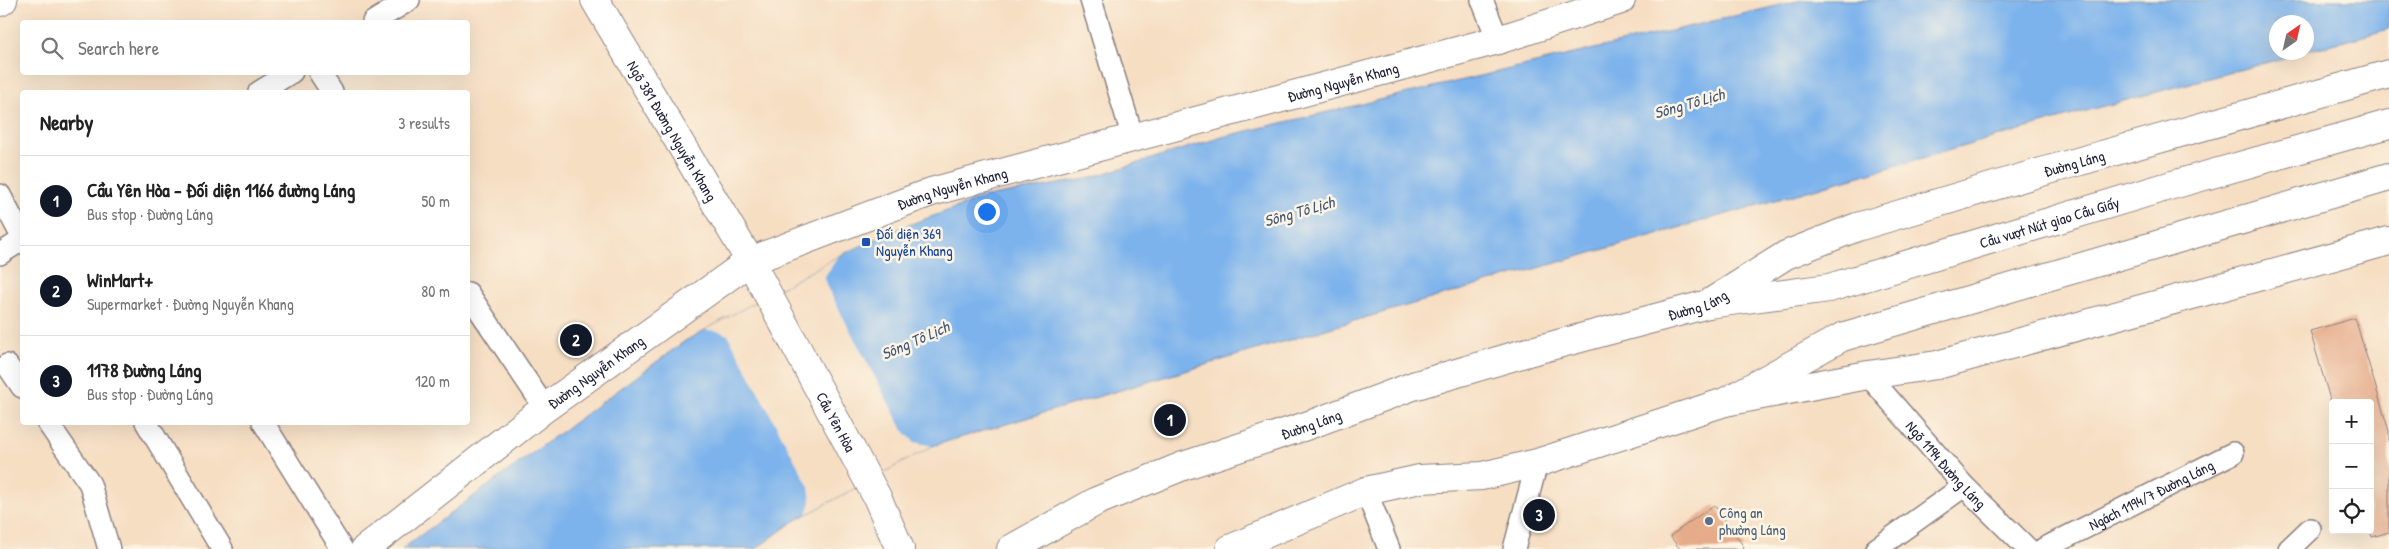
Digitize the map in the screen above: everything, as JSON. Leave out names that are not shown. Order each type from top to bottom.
[{"type":"main road","name":"Ngõ 381 Đường Nguyễn Khang","points":[[595,0],[769,297]]},
{"type":"main road","name":"Đường Nguyễn Khang","points":[[365,549],[545,408],[750,262],[931,192],[1498,40],[1621,0]]},
{"type":"main road","name":"Đường Láng","points":[[1011,549],[1097,501],[1183,466],[1309,425],[1413,386],[1528,352],[1708,304],[1786,254],[1857,227],[2048,170],[2389,74]]},
{"type":"main road","name":"Cầu vượt Nút giao Cầu Giấy","points":[[1708,304],[1829,288],[2169,186],[2389,124]]},
{"type":"main road","points":[[1726,402],[1842,337],[2187,234],[2389,177]]},
{"type":"main road","points":[[1230,549],[1366,491],[1420,479],[1482,476],[1537,463],[1726,402],[1868,375],[1937,365],[2389,240]]},
{"type":"main road","name":"Cầu Yên Hòa","points":[[769,297],[868,481],[900,549]]},
{"type":"lane","points":[[375,20],[409,0]]},
{"type":"lane","points":[[1091,0],[1133,138]]},
{"type":"lane","points":[[1482,0],[1498,40]]},
{"type":"lane","points":[[262,90],[287,75]]},
{"type":"lane","points":[[321,75],[331,90]]},
{"type":"lane","points":[[0,195],[20,234]]},
{"type":"lane","points":[[0,254],[20,239]]},
{"type":"lane","points":[[470,296],[545,408]]},
{"type":"lane","points":[[7,365],[20,384]]},
{"type":"lane","name":"Ngõ 1194 Đường Láng","points":[[1868,375],[1964,486],[2028,549]]},
{"type":"lane","points":[[49,425],[90,484],[109,549]]},
{"type":"lane","points":[[148,425],[222,549]]},
{"type":"lane","points":[[265,425],[342,549]]},
{"type":"lane","name":"Ngách 1194/7 Đường Láng","points":[[2043,549],[2233,452]]},
{"type":"lane","points":[[1514,549],[1537,463]]},
{"type":"lane","points":[[1876,549],[1964,486]]},
{"type":"lane","points":[[1366,491],[1389,549]]},
{"type":"lane","points":[[2289,549],[2310,529]]},
{"type":"water","name":"Sông Tô Lịch","points":[[1802,0],[2389,0],[2389,29],[2314,49],[2314,15],[2269,15],[2269,60],[2276,60],[2090,110],[1350,322],[932,446],[791,523],[756,549],[402,549],[685,341],[839,256],[900,228],[986,197],[1086,179],[1222,137]]},
{"type":"pier","points":[[839,256],[825,276],[826,285],[903,430],[914,442],[932,446],[807,514],[811,502],[809,487],[728,335],[718,331],[705,330]]},
{"type":"building","points":[[2355,318],[2389,431],[2389,532],[2372,537],[2371,534],[2374,534],[2374,399],[2330,399],[2310,331]]},
{"type":"building","name":"Công an phường Láng","points":[[1714,505],[1744,547],[1742,549],[1680,549],[1670,536]]},
{"type":"place","name":"Đối diện 369 Nguyễn Khang","points":[[866,242]]},
{"type":"place","name":"WinMart+","points":[[576,340]]},
{"type":"place","name":"Cầu Yên Hòa - Đối diện 1166 đường Láng","points":[[1170,420]]},
{"type":"place","name":"1178 Đường Láng","points":[[1539,515]]},
{"type":"place","name":"Công an phường Láng","points":[[1709,521]]}]
